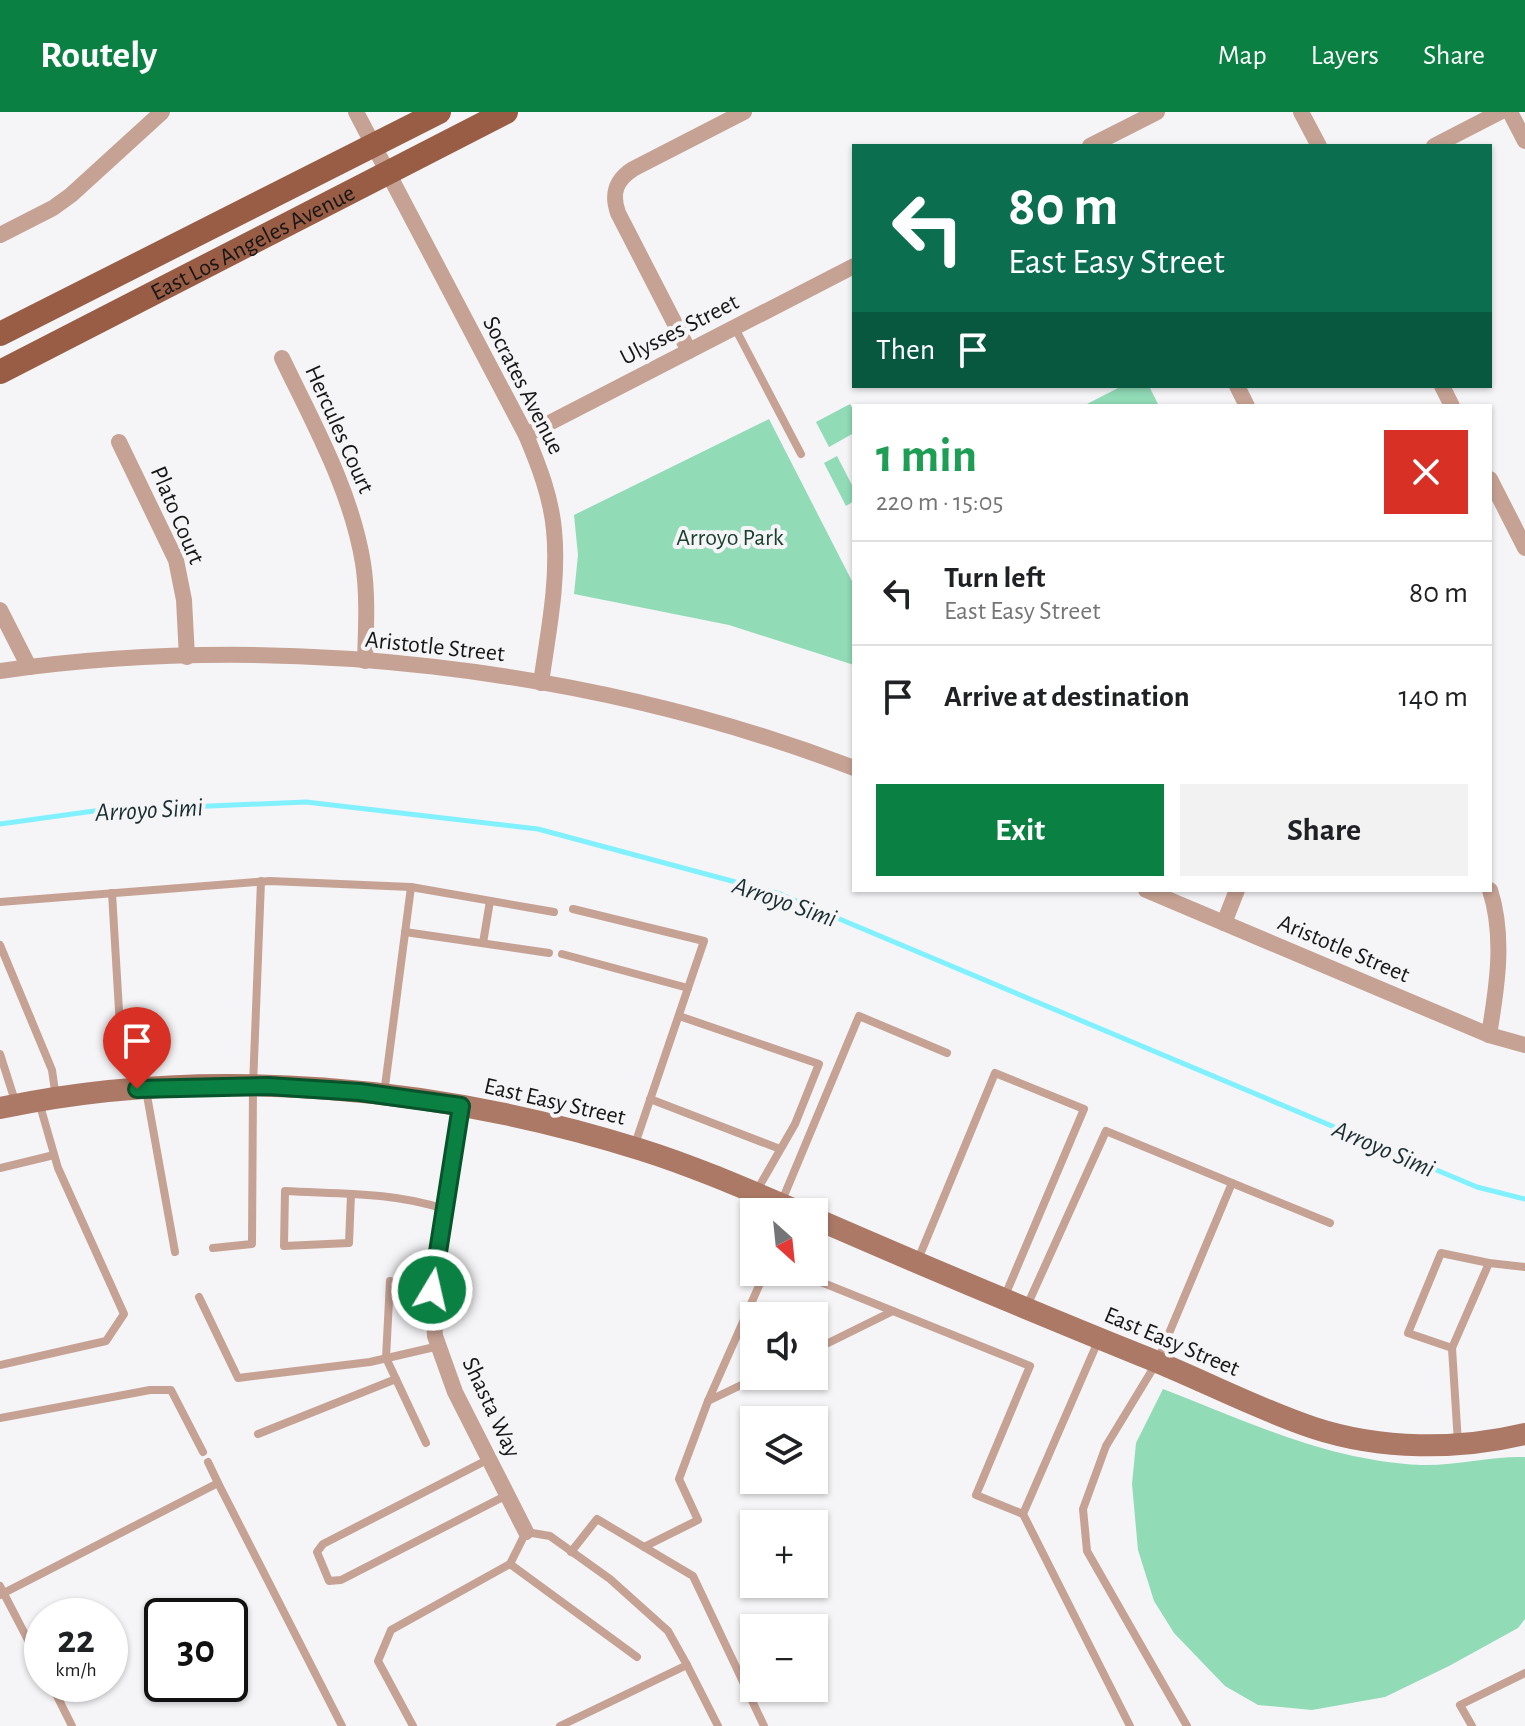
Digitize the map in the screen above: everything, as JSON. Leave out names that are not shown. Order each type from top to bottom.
[{"type":"main road","name":"East Los Angeles Avenue","points":[[0,334],[439,112]]},
{"type":"main road","name":"East Los Angeles Avenue","points":[[0,372],[506,112]]},
{"type":"street","points":[[0,235],[53,208],[71,195],[162,112]]},
{"type":"street","name":"Socrates Avenue","points":[[356,112],[526,435],[542,473],[554,527],[554,585],[541,683]]},
{"type":"street","points":[[689,351],[618,213],[614,200],[615,187],[622,176],[633,169],[744,112]]},
{"type":"street","points":[[1111,141],[1157,112]]},
{"type":"street","points":[[1301,112],[1318,144]]},
{"type":"street","points":[[1438,144],[1500,112]]},
{"type":"street","points":[[1510,112],[1525,141]]},
{"type":"street","name":"Ulysses Street","points":[[526,435],[852,267]]},
{"type":"street","name":"Hercules Court","points":[[282,358],[340,478],[354,523],[363,564],[365,661]]},
{"type":"street","name":"Plato Court","points":[[119,442],[176,560],[184,600],[187,657]]},
{"type":"street","points":[[1492,483],[1525,548]]},
{"type":"street","points":[[0,610],[29,667]]},
{"type":"street","name":"Aristotle Street","points":[[0,671],[187,657],[269,656],[451,669],[541,683],[682,713],[852,767]]},
{"type":"street","name":"Aristotle Street","points":[[1151,892],[1489,1035],[1525,1045]]},
{"type":"street","points":[[1224,923],[1236,892]]},
{"type":"street","points":[[1489,1035],[1498,983],[1499,939],[1490,892]]},
{"type":"street","name":"East Easy Street","points":[[8,1106],[141,1089],[253,1086],[384,1095],[514,1116],[634,1147],[767,1198]]},
{"type":"street","name":"Shasta Way","points":[[461,1106],[432,1290],[435,1336],[455,1392],[526,1532]]},
{"type":"street","name":"East Easy Street","points":[[828,1224],[1274,1414],[1318,1429],[1379,1442],[1437,1445],[1497,1441],[1525,1434]]},
{"type":"lane","points":[[735,327],[801,454]]},
{"type":"lane","points":[[213,1248],[252,1244],[253,1086],[261,881]]},
{"type":"lane","points":[[0,902],[261,881],[411,887],[554,912]]},
{"type":"lane","points":[[384,1095],[411,887]]},
{"type":"lane","points":[[112,893],[121,1044],[141,1089],[175,1252]]},
{"type":"lane","points":[[483,943],[490,901]]},
{"type":"lane","points":[[573,909],[704,941],[634,1147]]},
{"type":"lane","points":[[405,932],[549,953]]},
{"type":"lane","points":[[0,945],[52,1070],[47,1100],[54,1155],[124,1314],[106,1341],[0,1365]]},
{"type":"lane","points":[[562,954],[688,988]]},
{"type":"lane","points":[[679,1016],[819,1064],[795,1124],[756,1193]]},
{"type":"lane","points":[[795,1198],[859,1016],[947,1053]]},
{"type":"lane","points":[[0,1054],[8,1106]]},
{"type":"lane","points":[[917,1262],[995,1073],[1084,1109],[1003,1299]]},
{"type":"lane","points":[[650,1099],[780,1149]]},
{"type":"lane","points":[[1025,1308],[1106,1131],[1330,1223]]},
{"type":"lane","points":[[0,1168],[54,1155]]},
{"type":"lane","points":[[1187,1726],[1087,1551],[1083,1509],[1106,1446],[1157,1362],[1232,1183]]},
{"type":"lane","points":[[351,1194],[349,1243],[284,1246],[285,1191],[351,1194],[416,1200],[445,1210]]},
{"type":"lane","points":[[1452,1348],[1408,1333],[1441,1253],[1525,1267]]},
{"type":"lane","points":[[1458,1444],[1452,1348],[1489,1263]]},
{"type":"lane","points":[[390,1281],[386,1358],[426,1443]]},
{"type":"lane","points":[[828,1285],[1030,1366],[976,1495],[1023,1514],[1130,1726]]},
{"type":"lane","points":[[644,1547],[698,1520],[679,1479],[708,1401],[759,1286]]},
{"type":"lane","points":[[199,1297],[238,1378],[386,1358],[439,1346]]},
{"type":"lane","points":[[828,1343],[893,1311]]},
{"type":"lane","points":[[1023,1514],[1099,1338]]},
{"type":"lane","points":[[258,1434],[396,1379]]},
{"type":"lane","points":[[708,1401],[740,1386]]},
{"type":"lane","points":[[0,1418],[150,1390],[171,1390],[203,1452]]},
{"type":"lane","points":[[489,1459],[323,1544],[317,1552],[329,1581],[341,1580],[507,1495]]},
{"type":"lane","points":[[208,1462],[342,1726]]},
{"type":"lane","points":[[24,1634],[1,1592],[218,1483]]},
{"type":"lane","points":[[571,1552],[597,1519],[693,1576],[764,1726]]},
{"type":"lane","points":[[413,1726],[378,1661],[391,1630],[510,1564],[526,1532],[550,1536],[610,1579],[668,1631],[718,1726]]},
{"type":"lane","points":[[510,1564],[637,1657]]},
{"type":"lane","points":[[560,1726],[687,1665]]},
{"type":"lane","points":[[1472,1726],[1460,1705],[1525,1673]]},
{"type":"lane","points":[[60,1702],[72,1726]]},
{"type":"green space","points":[[1118,388],[1150,388],[1158,404],[1087,404]]},
{"type":"green space","points":[[850,404],[852,408],[852,434],[829,447],[816,422]]},
{"type":"green space","name":"Arroyo Park","points":[[769,419],[852,581],[852,664],[729,625],[574,594],[578,555],[574,515]]},
{"type":"green space","points":[[837,456],[852,485],[852,502],[846,506],[824,463]]},
{"type":"green space","points":[[1163,1389],[1289,1438],[1354,1456],[1421,1465],[1525,1457],[1525,1619],[1518,1628],[1385,1697],[1312,1710],[1258,1705],[1225,1686],[1174,1633],[1154,1601],[1138,1550],[1132,1484],[1136,1443]]},
{"type":"waterway","name":"Arroyo Simi","points":[[0,824],[94,811],[306,802],[538,829],[780,894],[1477,1187],[1525,1199]]},
{"type":"route","points":[[137,1089],[268,1086],[360,1092],[461,1106],[432,1290]]}]
